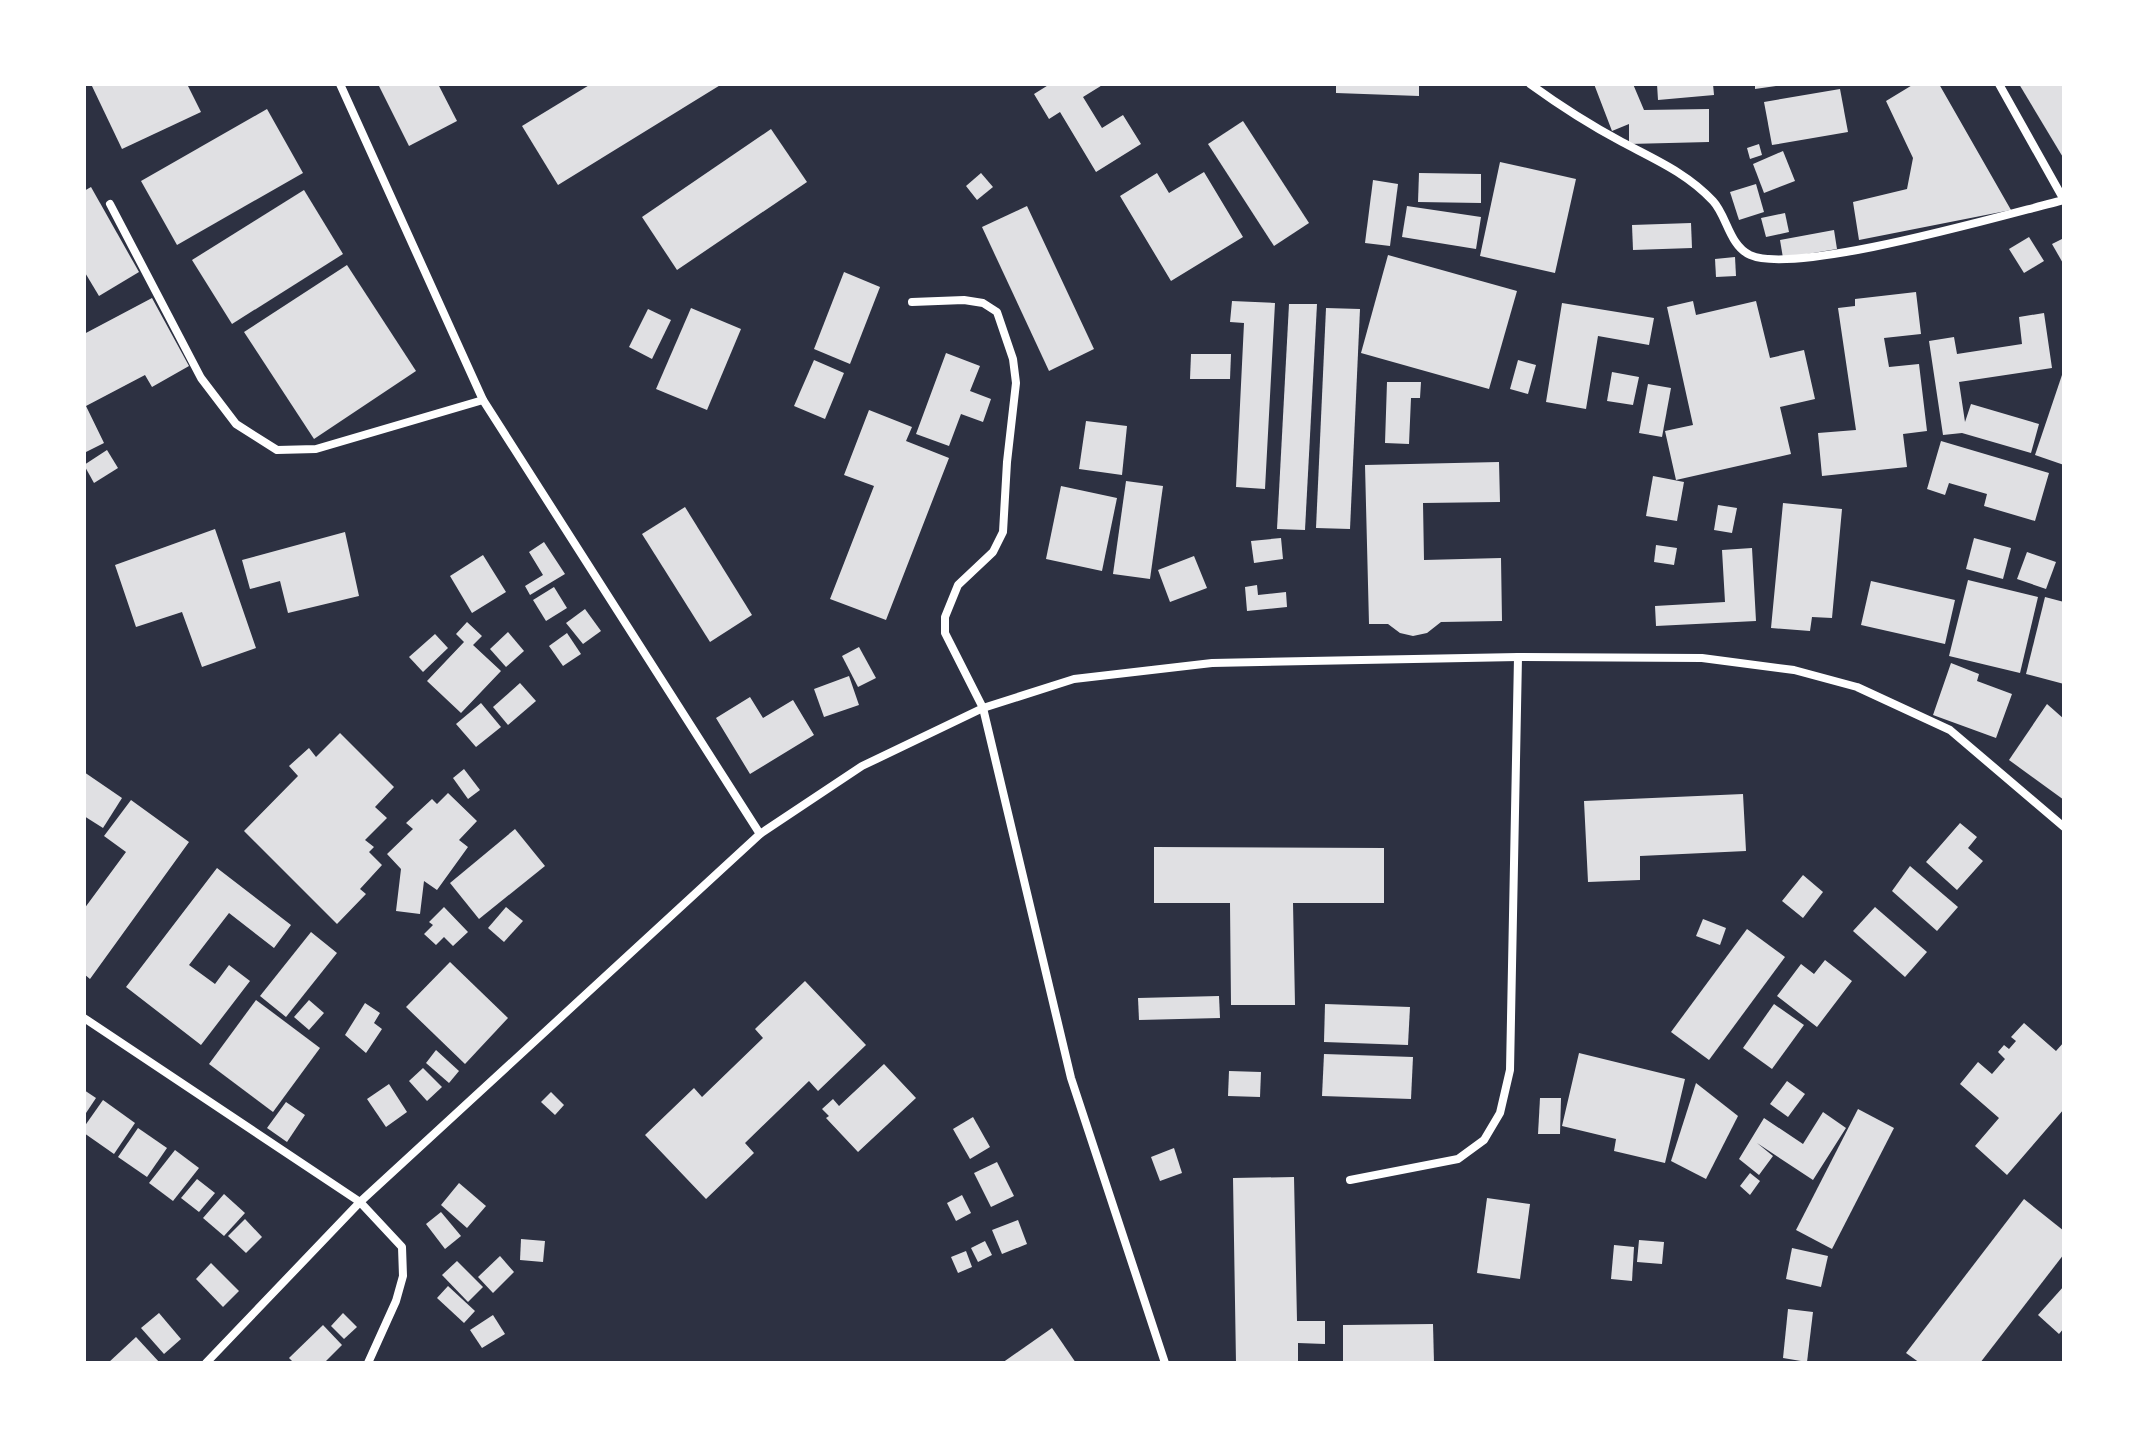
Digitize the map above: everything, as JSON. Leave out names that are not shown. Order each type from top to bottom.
[{"type":"street","points":[[340,84],[483,400],[760,834]]},
{"type":"street","points":[[1530,84],[1621,141],[1674,168],[1714,203],[1738,245],[1750,255],[1770,259],[1820,256],[1917,237],[2064,200],[1999,84]]},
{"type":"street","points":[[110,204],[201,378],[236,424],[277,450],[316,449],[483,400]]},
{"type":"street","points":[[912,302],[964,300],[983,303],[997,312],[1013,359],[1016,383],[1003,532],[993,552],[958,585],[945,617],[945,633],[983,708],[1071,1078],[1165,1363]]},
{"type":"street","points":[[1350,1180],[1458,1159],[1484,1140],[1500,1113],[1510,1070],[1518,657]]},
{"type":"street","points":[[206,1363],[360,1202],[760,834],[862,766],[983,708],[1074,679],[1212,663],[1518,657],[1702,658],[1794,670],[1857,687],[1950,730],[2064,827]]},
{"type":"street","points":[[84,1018],[360,1202],[402,1247],[403,1276],[396,1301],[368,1363]]},
{"type":"building","points":[[91,84],[187,84],[201,112],[122,149]]},
{"type":"building","points":[[378,84],[438,84],[457,121],[409,146]]},
{"type":"building","points":[[591,84],[722,84],[558,185],[522,126]]},
{"type":"building","points":[[1050,84],[1104,84],[1083,97],[1102,128],[1123,115],[1141,144],[1096,172],[1060,112],[1049,119],[1034,94]]},
{"type":"building","points":[[1336,84],[1419,84],[1419,96],[1336,93]]},
{"type":"building","points":[[1594,84],[1633,84],[1644,110],[1709,109],[1709,142],[1629,144],[1629,124],[1612,131]]},
{"type":"building","points":[[1657,84],[1713,84],[1714,95],[1658,100]]},
{"type":"building","points":[[1755,84],[1776,84],[1776,86],[1755,89]]},
{"type":"building","points":[[1914,84],[1939,84],[2011,210],[1859,240],[1853,202],[1907,189],[1913,158],[1886,101]]},
{"type":"building","points":[[2019,84],[2064,84],[2064,159]]},
{"type":"building","points":[[1840,89],[1848,132],[1772,145],[1764,102]]},
{"type":"building","points":[[267,109],[303,173],[177,245],[141,181]]},
{"type":"building","points":[[1243,121],[1309,223],[1274,246],[1208,144]]},
{"type":"building","points":[[771,129],[807,182],[677,270],[642,217]]},
{"type":"building","points":[[1759,144],[1762,155],[1750,159],[1747,148]]},
{"type":"building","points":[[1783,151],[1795,181],[1764,193],[1753,164]]},
{"type":"building","points":[[1500,162],[1576,179],[1555,273],[1480,256]]},
{"type":"building","points":[[1204,172],[1243,237],[1171,281],[1120,196],[1157,173],[1169,193]]},
{"type":"building","points":[[981,173],[993,187],[977,200],[966,186]]},
{"type":"building","points":[[1419,173],[1481,174],[1481,203],[1418,202]]},
{"type":"building","points":[[1373,180],[1398,184],[1390,246],[1365,243]]},
{"type":"building","points":[[1756,184],[1764,212],[1739,220],[1730,192]]},
{"type":"building","points":[[91,187],[139,272],[99,296],[84,271],[84,191]]},
{"type":"building","points":[[304,190],[343,254],[232,324],[192,260]]},
{"type":"building","points":[[1027,206],[1094,349],[1049,371],[982,227]]},
{"type":"building","points":[[1407,206],[1481,217],[1476,249],[1402,237]]},
{"type":"building","points":[[1785,213],[1789,232],[1766,237],[1761,218]]},
{"type":"building","points":[[1691,223],[1692,248],[1633,250],[1632,225]]},
{"type":"building","points":[[1834,230],[1837,249],[1783,258],[1780,240]]},
{"type":"building","points":[[2029,237],[2044,261],[2024,273],[2009,249]]},
{"type":"building","points":[[2064,238],[2064,265],[2052,244]]},
{"type":"building","points":[[1388,255],[1517,291],[1489,389],[1361,353]]},
{"type":"building","points":[[1735,257],[1736,276],[1716,277],[1715,259]]},
{"type":"building","points":[[347,265],[416,371],[314,439],[244,332]]},
{"type":"building","points":[[844,272],[880,287],[850,364],[814,349]]},
{"type":"building","points":[[1916,292],[1921,334],[1884,338],[1889,367],[1919,364],[1927,431],[1903,434],[1907,467],[1822,476],[1818,433],[1856,430],[1838,308],[1855,306],[1855,299]]},
{"type":"building","points":[[152,298],[189,366],[152,387],[145,375],[86,406],[104,443],[84,453],[84,334]]},
{"type":"building","points":[[1232,301],[1275,303],[1265,489],[1236,487],[1244,323],[1230,322]]},
{"type":"building","points":[[1693,301],[1696,315],[1756,301],[1770,358],[1804,350],[1815,399],[1780,407],[1791,454],[1676,480],[1665,431],[1693,425],[1667,307]]},
{"type":"building","points":[[1562,303],[1654,318],[1649,345],[1598,336],[1586,409],[1546,402]]},
{"type":"building","points":[[1289,304],[1317,304],[1305,530],[1277,529]]},
{"type":"building","points":[[691,308],[741,329],[707,410],[656,389]]},
{"type":"building","points":[[1326,308],[1360,309],[1350,529],[1316,528]]},
{"type":"building","points":[[648,309],[671,320],[652,359],[629,347]]},
{"type":"building","points":[[2044,313],[2052,368],[1959,382],[1965,422],[1971,404],[2039,424],[2031,453],[1962,433],[1943,435],[1929,341],[1954,337],[1957,354],[2022,344],[2019,317]]},
{"type":"building","points":[[946,353],[980,366],[970,391],[991,399],[983,422],[961,414],[949,446],[916,434]]},
{"type":"building","points":[[1191,354],[1231,354],[1230,379],[1190,379]]},
{"type":"building","points":[[814,360],[844,373],[825,419],[794,406]]},
{"type":"building","points":[[1518,360],[1536,365],[1528,394],[1510,389]]},
{"type":"building","points":[[1612,372],[1639,377],[1633,405],[1607,401]]},
{"type":"building","points":[[2064,372],[2064,465],[2035,455]]},
{"type":"building","points":[[1387,382],[1421,382],[1420,398],[1411,398],[1409,444],[1385,443]]},
{"type":"building","points":[[1648,384],[1671,388],[1662,437],[1639,433]]},
{"type":"building","points":[[869,410],[912,427],[906,441],[949,458],[886,620],[830,599],[874,486],[844,475]]},
{"type":"building","points":[[1086,421],[1127,426],[1122,475],[1079,469]]},
{"type":"building","points":[[1941,441],[2049,473],[2035,521],[1984,506],[1987,494],[1949,483],[1945,495],[1927,489]]},
{"type":"building","points":[[107,450],[118,468],[94,483],[84,465]]},
{"type":"building","points":[[1499,462],[1500,502],[1423,503],[1424,560],[1501,558],[1502,621],[1441,622],[1427,633],[1413,636],[1400,633],[1388,624],[1369,624],[1365,465]]},
{"type":"building","points":[[1653,476],[1684,482],[1677,521],[1646,516]]},
{"type":"building","points":[[1126,481],[1163,486],[1150,579],[1113,574]]},
{"type":"building","points":[[1061,486],[1117,498],[1102,571],[1046,559]]},
{"type":"building","points":[[1783,503],[1842,509],[1832,618],[1812,617],[1810,631],[1771,628]]},
{"type":"building","points":[[1718,505],[1737,508],[1732,533],[1714,530]]},
{"type":"building","points":[[685,507],[752,615],[710,642],[642,534]]},
{"type":"building","points":[[215,529],[256,648],[202,667],[182,612],[136,627],[115,565]]},
{"type":"building","points":[[345,532],[359,596],[288,613],[280,581],[250,589],[242,560]]},
{"type":"building","points":[[1281,538],[1283,559],[1254,563],[1251,541]]},
{"type":"building","points":[[1974,538],[2011,548],[2003,579],[1966,569]]},
{"type":"building","points":[[544,542],[565,574],[530,595],[525,586],[543,575],[529,552]]},
{"type":"building","points":[[1656,545],[1677,548],[1674,565],[1654,562]]},
{"type":"building","points":[[1752,548],[1756,621],[1656,626],[1655,606],[1725,602],[1722,550]]},
{"type":"building","points":[[2027,552],[2056,562],[2046,589],[2017,579]]},
{"type":"building","points":[[483,555],[506,592],[472,613],[450,576]]},
{"type":"building","points":[[1194,556],[1207,588],[1170,602],[1158,570]]},
{"type":"building","points":[[1968,580],[2038,597],[2020,673],[1949,656]]},
{"type":"building","points":[[1871,581],[1955,600],[1945,644],[1861,625]]},
{"type":"building","points":[[1257,585],[1258,595],[1286,592],[1287,607],[1247,611],[1245,587]]},
{"type":"building","points":[[554,587],[567,608],[546,621],[533,600]]},
{"type":"building","points":[[2045,597],[2064,602],[2064,684],[2026,674]]},
{"type":"building","points":[[585,609],[601,631],[583,644],[566,623]]},
{"type":"building","points":[[467,622],[482,636],[473,645],[501,671],[461,713],[427,681],[464,642],[456,634]]},
{"type":"building","points":[[508,632],[524,651],[506,667],[490,649]]},
{"type":"building","points":[[567,633],[581,654],[563,666],[549,646]]},
{"type":"building","points":[[435,634],[448,648],[423,672],[409,657]]},
{"type":"building","points":[[859,647],[876,678],[858,687],[842,656]]},
{"type":"building","points":[[1951,663],[1979,674],[1977,681],[2012,694],[1996,738],[1933,715]]},
{"type":"building","points":[[849,676],[859,705],[824,717],[814,689]]},
{"type":"building","points":[[520,683],[536,701],[508,725],[493,707]]},
{"type":"building","points":[[750,697],[763,718],[793,700],[814,735],[750,774],[716,718]]},
{"type":"building","points":[[481,703],[501,727],[476,747],[456,724]]},
{"type":"building","points":[[2047,704],[2064,719],[2064,800],[2009,760]]},
{"type":"building","points":[[340,733],[394,787],[375,807],[387,818],[365,840],[374,847],[369,852],[382,865],[360,889],[366,894],[337,924],[244,831],[298,776],[289,766],[309,748],[316,757]]},
{"type":"building","points":[[464,769],[480,790],[468,799],[453,778]]},
{"type":"building","points":[[84,772],[122,798],[103,828],[84,816]]},
{"type":"building","points":[[448,793],[477,821],[459,840],[468,847],[437,890],[424,881],[420,914],[396,911],[401,869],[387,854],[413,829],[406,823],[432,799],[437,804]]},
{"type":"building","points":[[1743,794],[1746,851],[1640,856],[1640,880],[1588,882],[1584,801]]},
{"type":"building","points":[[131,800],[189,842],[90,979],[84,974],[84,909],[126,852],[104,836]]},
{"type":"building","points":[[1960,823],[1977,837],[1968,848],[1983,861],[1957,890],[1926,862]]},
{"type":"building","points":[[515,829],[545,866],[479,919],[450,883]]},
{"type":"building","points":[[1154,847],[1384,848],[1384,903],[1293,903],[1295,1005],[1231,1005],[1230,903],[1154,903]]},
{"type":"building","points":[[1910,866],[1958,907],[1937,931],[1892,891]]},
{"type":"building","points":[[217,868],[291,925],[274,948],[229,913],[189,965],[215,984],[229,965],[250,981],[201,1045],[126,987]]},
{"type":"building","points":[[1803,875],[1823,892],[1803,918],[1782,901]]},
{"type":"building","points":[[444,907],[468,932],[453,946],[444,937],[436,945],[424,934],[433,925],[429,922]]},
{"type":"building","points":[[506,907],[523,921],[504,942],[488,928]]},
{"type":"building","points":[[1875,907],[1927,952],[1905,977],[1853,931]]},
{"type":"building","points":[[1703,919],[1726,928],[1720,945],[1696,936]]},
{"type":"building","points":[[1747,929],[1785,957],[1709,1060],[1671,1032]]},
{"type":"building","points":[[311,932],[337,953],[286,1017],[260,996]]},
{"type":"building","points":[[1825,960],[1852,981],[1817,1027],[1777,996],[1801,964],[1814,974]]},
{"type":"building","points":[[450,962],[508,1018],[465,1064],[406,1007]]},
{"type":"building","points":[[805,981],[866,1045],[818,1091],[809,1081],[745,1143],[754,1153],[706,1199],[645,1135],[694,1088],[702,1097],[763,1038],[755,1029]]},
{"type":"building","points":[[1219,996],[1220,1018],[1139,1020],[1138,998]]},
{"type":"building","points":[[256,1000],[320,1048],[273,1112],[209,1064]]},
{"type":"building","points":[[309,1000],[324,1013],[309,1030],[294,1017]]},
{"type":"building","points":[[365,1003],[380,1013],[374,1023],[382,1029],[366,1053],[345,1035]]},
{"type":"building","points":[[1325,1004],[1410,1007],[1408,1045],[1324,1042]]},
{"type":"building","points":[[1774,1004],[1804,1025],[1772,1069],[1743,1048]]},
{"type":"building","points":[[2024,1023],[2056,1051],[2064,1042],[2064,1109],[2007,1175],[1975,1146],[1999,1118],[1960,1084],[1978,1062],[1992,1074],[2005,1059],[1998,1052],[2004,1045],[2009,1049],[2016,1041],[2011,1037]]},
{"type":"building","points":[[436,1050],[459,1071],[449,1083],[426,1063]]},
{"type":"building","points":[[1579,1053],[1685,1079],[1665,1163],[1614,1151],[1616,1139],[1562,1126]]},
{"type":"building","points":[[1324,1054],[1413,1057],[1411,1099],[1322,1096]]},
{"type":"building","points":[[884,1064],[916,1098],[858,1152],[826,1118],[829,1116],[822,1109],[833,1099],[839,1106]]},
{"type":"building","points":[[423,1068],[442,1087],[427,1101],[409,1081]]},
{"type":"building","points":[[1229,1071],[1261,1072],[1260,1097],[1228,1096]]},
{"type":"building","points":[[1787,1081],[1805,1094],[1788,1117],[1770,1104]]},
{"type":"building","points":[[1696,1083],[1738,1116],[1706,1179],[1671,1161]]},
{"type":"building","points":[[389,1084],[407,1112],[386,1127],[367,1099]]},
{"type":"building","points":[[84,1090],[96,1098],[84,1116]]},
{"type":"building","points":[[551,1092],[564,1105],[555,1115],[541,1102]]},
{"type":"building","points":[[1540,1098],[1561,1098],[1560,1134],[1538,1134]]},
{"type":"building","points":[[103,1100],[135,1123],[114,1154],[84,1133],[84,1127]]},
{"type":"building","points":[[286,1102],[305,1115],[287,1142],[267,1128]]},
{"type":"building","points":[[1858,1109],[1894,1128],[1832,1249],[1796,1230]]},
{"type":"building","points":[[1823,1112],[1846,1128],[1813,1180],[1757,1143],[1773,1156],[1759,1175],[1739,1159],[1764,1118],[1803,1144]]},
{"type":"building","points":[[973,1117],[990,1147],[970,1159],[953,1129]]},
{"type":"building","points":[[138,1128],[167,1148],[147,1177],[118,1157]]},
{"type":"building","points":[[1174,1148],[1182,1173],[1160,1181],[1151,1157]]},
{"type":"building","points":[[175,1150],[199,1168],[173,1201],[149,1183]]},
{"type":"building","points":[[997,1162],[1014,1196],[991,1207],[974,1173]]},
{"type":"building","points":[[1750,1173],[1760,1181],[1750,1195],[1740,1186]]},
{"type":"building","points":[[1294,1177],[1297,1321],[1325,1321],[1325,1344],[1298,1343],[1298,1363],[1236,1363],[1233,1178]]},
{"type":"building","points":[[197,1179],[215,1193],[199,1212],[181,1198]]},
{"type":"building","points":[[459,1183],[486,1206],[467,1228],[441,1205]]},
{"type":"building","points":[[224,1194],[245,1213],[224,1236],[203,1218]]},
{"type":"building","points":[[962,1195],[971,1213],[956,1221],[947,1203]]},
{"type":"building","points":[[1487,1198],[1530,1204],[1520,1279],[1477,1273]]},
{"type":"building","points":[[2024,1199],[2064,1231],[2064,1254],[1980,1363],[1920,1363],[1906,1353]]},
{"type":"building","points":[[441,1212],[461,1236],[445,1249],[426,1224]]},
{"type":"building","points":[[245,1219],[262,1237],[246,1253],[228,1236]]},
{"type":"building","points":[[1018,1220],[1027,1244],[1002,1254],[992,1230]]},
{"type":"building","points":[[521,1239],[545,1241],[543,1262],[520,1260]]},
{"type":"building","points":[[1639,1240],[1664,1242],[1662,1264],[1637,1262]]},
{"type":"building","points":[[985,1241],[992,1255],[978,1262],[971,1248]]},
{"type":"building","points":[[1614,1245],[1634,1247],[1632,1281],[1611,1279]]},
{"type":"building","points":[[1792,1248],[1828,1256],[1821,1287],[1786,1279]]},
{"type":"building","points":[[966,1251],[972,1267],[958,1273],[951,1257]]},
{"type":"building","points":[[500,1256],[514,1272],[493,1293],[478,1277]]},
{"type":"building","points":[[457,1261],[483,1287],[468,1302],[442,1275]]},
{"type":"building","points":[[211,1263],[239,1291],[223,1307],[196,1279]]},
{"type":"building","points":[[448,1286],[475,1311],[464,1323],[437,1298]]},
{"type":"building","points":[[2064,1286],[2064,1328],[2059,1334],[2038,1315]]},
{"type":"building","points":[[1788,1309],[1813,1312],[1807,1362],[1783,1358]]},
{"type":"building","points":[[159,1313],[181,1339],[164,1354],[141,1328]]},
{"type":"building","points":[[343,1313],[357,1327],[344,1339],[331,1326]]},
{"type":"building","points":[[493,1315],[505,1334],[482,1348],[470,1330]]},
{"type":"building","points":[[1433,1324],[1434,1363],[1343,1363],[1343,1325]]},
{"type":"building","points":[[323,1325],[342,1345],[324,1363],[294,1363],[289,1358]]},
{"type":"building","points":[[1052,1328],[1076,1363],[1002,1363]]},
{"type":"building","points":[[136,1337],[160,1363],[108,1363]]}]
